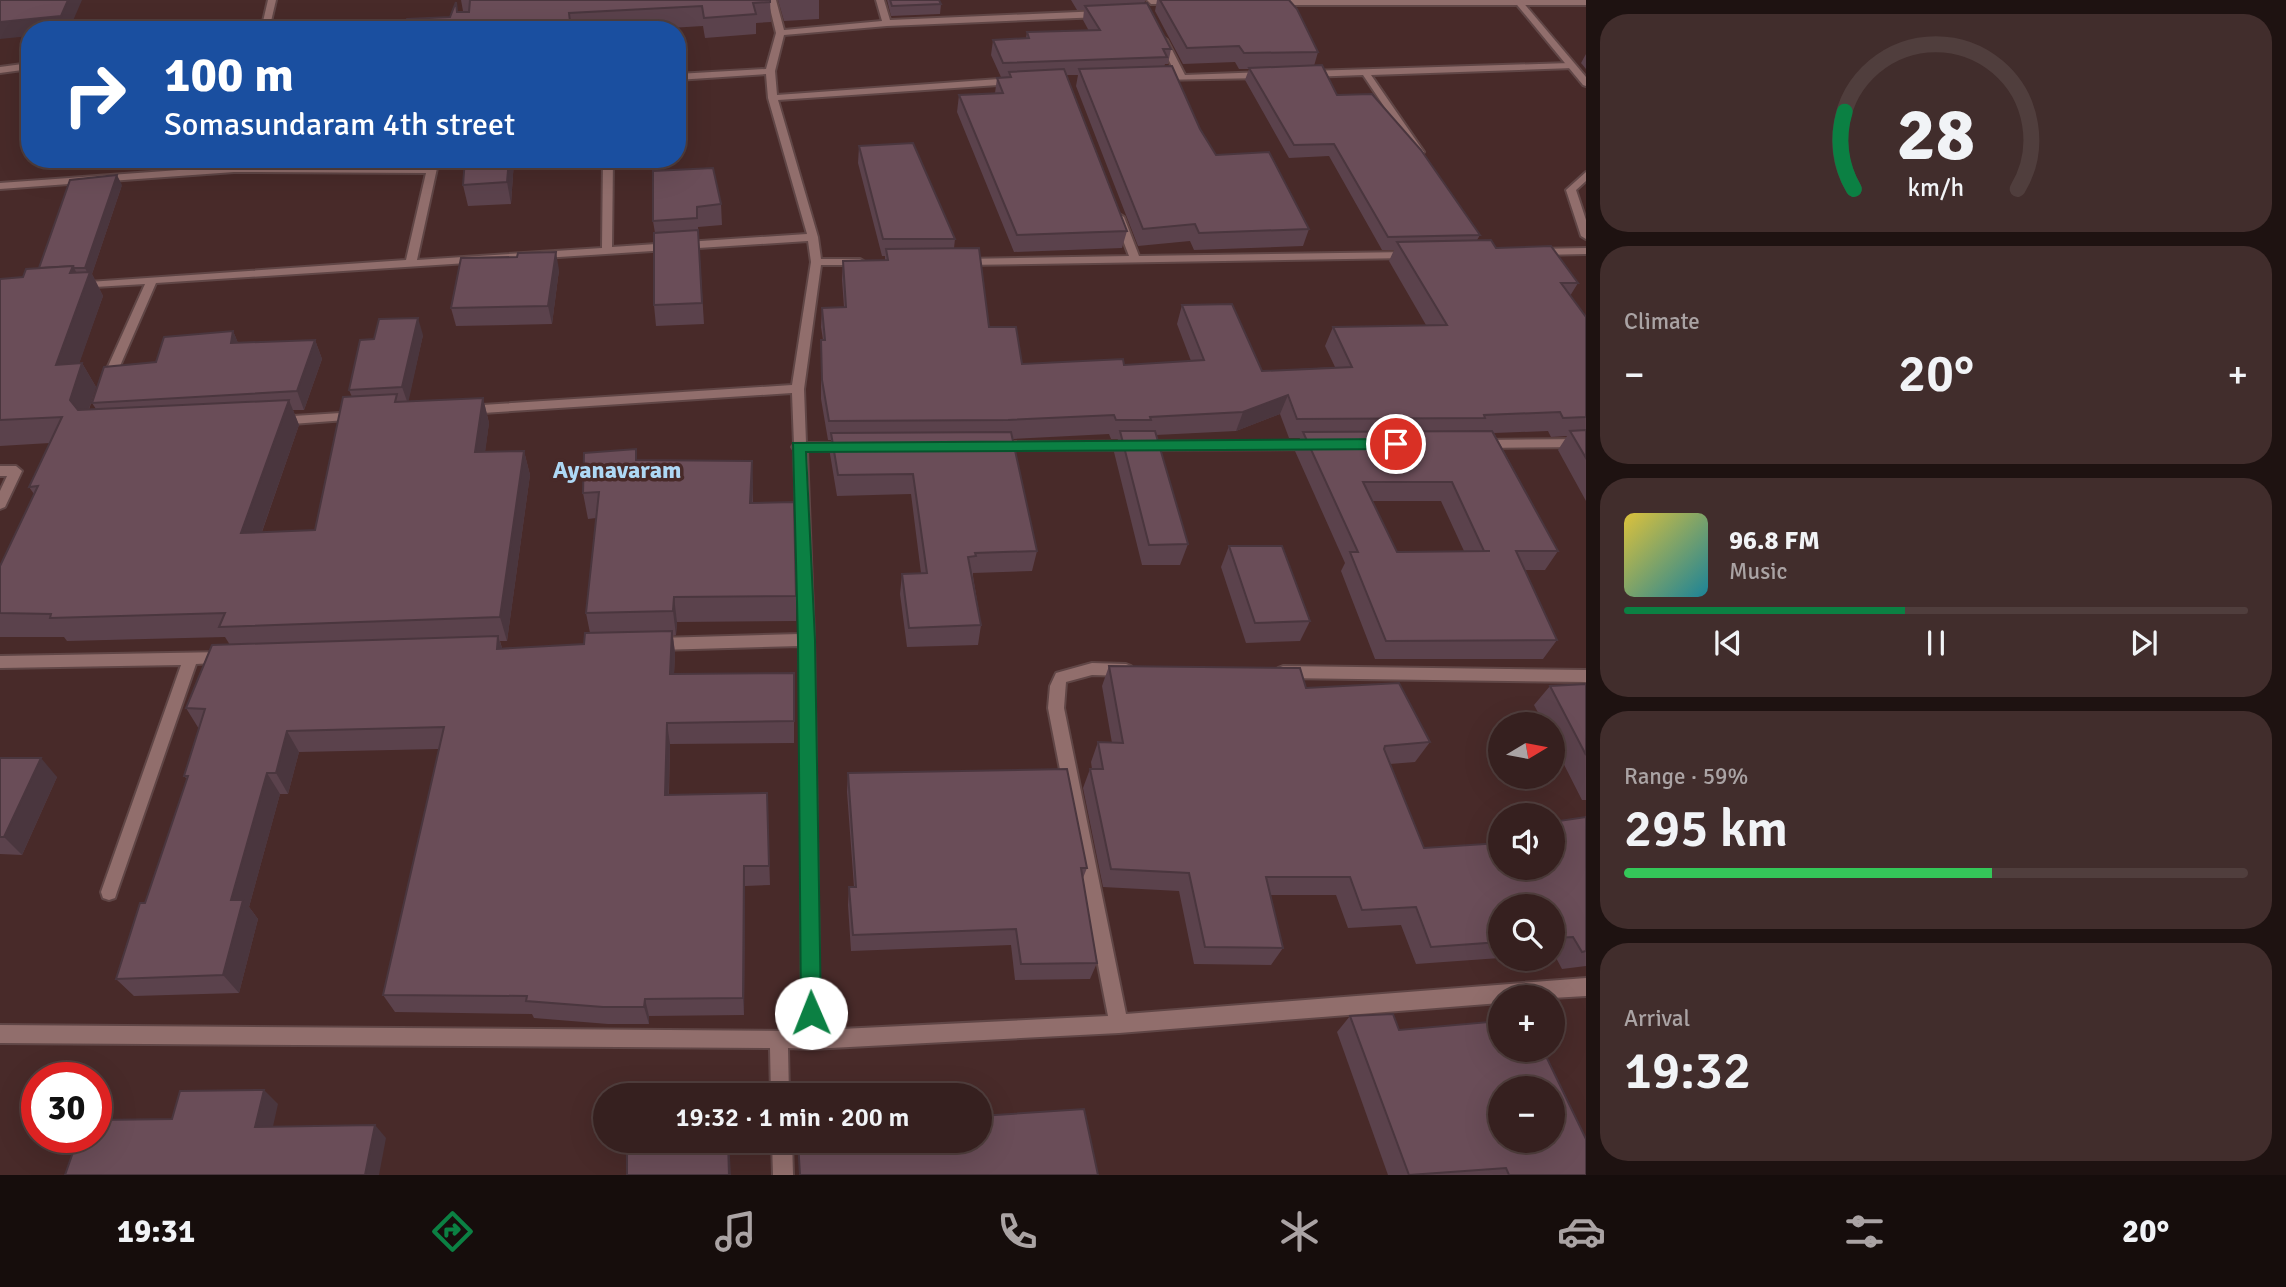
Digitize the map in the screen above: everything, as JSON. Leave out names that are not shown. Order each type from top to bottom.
[{"type":"street","points":[[267,21],[272,0]]},
{"type":"street","points":[[772,0],[780,33],[770,71],[774,98],[813,237],[816,262],[798,389],[807,640],[811,1040]]},
{"type":"street","points":[[880,0],[887,23]]},
{"type":"street","points":[[1148,12],[1151,0],[1192,1]]},
{"type":"street","points":[[1260,1],[1586,2]]},
{"type":"street","points":[[1518,1],[1586,83]]},
{"type":"street","points":[[780,33],[887,23],[1121,13]]},
{"type":"street","points":[[1160,34],[1182,78]]},
{"type":"street","points":[[1300,74],[1570,66]]},
{"type":"street","points":[[0,69],[21,67]]},
{"type":"street","points":[[686,76],[770,71]]},
{"type":"street","points":[[1365,72],[1426,162]]},
{"type":"street","points":[[1144,78],[1274,75]]},
{"type":"street","points":[[774,98],[927,85],[1024,81]]},
{"type":"street","points":[[0,186],[192,168]]},
{"type":"street","points":[[411,262],[432,168]]},
{"type":"street","points":[[607,251],[608,168]]},
{"type":"street","points":[[1586,176],[1571,190],[1586,236]]},
{"type":"street","points":[[1116,209],[1136,261]]},
{"type":"street","points":[[69,285],[813,237]]},
{"type":"street","points":[[1531,252],[1586,251]]},
{"type":"street","points":[[955,262],[1422,255]]},
{"type":"street","points":[[816,262],[872,262]]},
{"type":"street","points":[[100,398],[152,280]]},
{"type":"street","points":[[450,411],[798,389]]},
{"type":"street","points":[[269,422],[366,416]]},
{"type":"street","points":[[1462,444],[1586,443]]},
{"type":"street","points":[[978,446],[1323,444]]},
{"type":"street","points":[[798,447],[867,446]]},
{"type":"street","points":[[0,471],[16,471],[0,503]]},
{"type":"street","points":[[639,645],[807,640]]},
{"type":"street","points":[[0,662],[248,657]]},
{"type":"street","points":[[109,892],[190,660]]},
{"type":"street","points":[[1119,1024],[1056,708],[1057,687],[1061,677],[1074,672],[1147,670]]},
{"type":"street","points":[[1271,672],[1586,676]]},
{"type":"street","points":[[0,1034],[811,1040],[1119,1024],[1586,987]]},
{"type":"street","points":[[779,1039],[780,1083]]},
{"type":"street","points":[[782,1153],[783,1175]]},
{"type":"building","points":[[0,0],[68,0],[61,16],[0,22]]},
{"type":"building","points":[[470,0],[770,0],[753,3],[756,14],[704,18],[702,6],[569,13],[570,21],[407,21],[450,17],[456,2],[457,12],[469,12]]},
{"type":"building","points":[[890,0],[939,0],[941,4],[892,6]]},
{"type":"building","points":[[1160,0],[1289,0],[1297,9],[1318,52],[1244,53],[1239,46],[1187,48]]},
{"type":"building","points":[[1147,3],[1171,49],[1163,49],[1167,57],[1003,63],[993,40],[1029,38],[1027,32],[1100,30],[1085,6]]},
{"type":"building","points":[[1322,65],[1337,95],[1372,94],[1421,150],[1480,235],[1388,237],[1334,144],[1294,145],[1249,68]]},
{"type":"building","points":[[1172,66],[1200,129],[1216,155],[1269,152],[1309,229],[1199,233],[1195,224],[1143,229],[1079,69]]},
{"type":"building","points":[[1064,69],[1127,231],[1017,235],[959,95],[1003,93],[997,78],[1011,77],[1009,72]]},
{"type":"building","points":[[913,143],[955,239],[883,239],[859,146]]},
{"type":"building","points":[[464,168],[508,168],[507,182],[463,185]]},
{"type":"building","points":[[713,168],[721,204],[697,207],[697,218],[653,221],[653,171]]},
{"type":"building","points":[[117,175],[85,268],[39,268],[70,180]]},
{"type":"building","points":[[698,230],[702,303],[654,305],[654,233]]},
{"type":"building","points":[[1491,240],[1496,248],[1551,246],[1578,283],[1561,283],[1586,317],[1586,417],[1563,418],[1560,412],[1484,415],[1485,418],[1297,419],[1288,395],[1243,412],[1150,417],[1151,420],[1116,420],[1114,415],[1008,420],[829,421],[822,380],[821,340],[825,340],[822,308],[846,307],[843,261],[888,260],[886,249],[979,248],[989,327],[1016,327],[1022,364],[1123,359],[1124,365],[1204,360],[1182,305],[1232,304],[1262,371],[1352,367],[1333,327],[1447,325],[1397,242]]},
{"type":"building","points":[[556,252],[548,306],[451,308],[461,258],[517,257],[518,253]]},
{"type":"building","points":[[73,266],[70,273],[90,272],[56,365],[82,363],[70,400],[78,410],[289,400],[241,533],[315,530],[343,397],[397,394],[395,402],[483,398],[475,452],[524,451],[500,617],[219,627],[225,613],[50,618],[51,614],[0,613],[0,566],[38,486],[29,487],[62,417],[0,420],[0,279],[23,277],[26,269]]},
{"type":"building","points":[[418,318],[402,387],[349,390],[360,340],[374,339],[379,319]]},
{"type":"building","points":[[233,331],[231,343],[315,340],[297,391],[92,403],[104,367],[156,362],[164,337]]},
{"type":"building","points":[[1586,430],[1586,458],[1570,431]]},
{"type":"building","points":[[1120,431],[1155,431],[1188,544],[1149,545]]},
{"type":"building","points":[[1492,431],[1558,551],[1516,551],[1557,640],[1386,641],[1350,552],[1358,552],[1303,432]],"holes":[[[1363,482],[1452,482],[1484,551],[1490,551],[1397,552]]]},
{"type":"building","points":[[1011,432],[1037,551],[975,553],[976,556],[968,557],[981,625],[909,628],[902,574],[927,573],[913,474],[838,475],[831,433]]},
{"type":"building","points":[[636,449],[636,460],[752,461],[750,503],[794,502],[796,596],[674,597],[673,611],[586,613],[599,492],[583,493],[584,453]]},
{"type":"building","points":[[1229,546],[1282,546],[1310,621],[1255,623]]},
{"type":"building","points":[[672,631],[670,674],[794,673],[794,721],[667,723],[665,795],[767,793],[769,866],[744,866],[743,998],[645,999],[644,1007],[603,1007],[526,1001],[527,996],[383,995],[444,727],[287,731],[276,773],[267,773],[231,900],[243,900],[223,975],[116,979],[140,903],[145,903],[188,776],[184,776],[205,709],[186,708],[212,645],[498,636],[497,649],[584,644],[585,633]]},
{"type":"building","points":[[1109,666],[1300,668],[1306,688],[1399,683],[1430,742],[1385,746],[1384,749],[1424,848],[1488,844],[1488,880],[1565,880],[1565,820],[1586,817],[1586,951],[1582,952],[1573,937],[1565,937],[1565,894],[1488,894],[1488,943],[1431,947],[1416,907],[1362,910],[1350,877],[1266,877],[1283,948],[1205,947],[1189,873],[1111,869],[1090,769],[1103,769],[1098,742],[1123,743]]},
{"type":"building","points":[[1586,684],[1586,755],[1565,712],[1550,686]]},
{"type":"building","points":[[0,758],[41,758],[4,837],[0,837]]},
{"type":"building","points":[[1067,769],[1087,868],[1081,868],[1097,963],[1021,964],[1016,929],[853,935],[849,887],[856,887],[848,773]]},
{"type":"building","points":[[1393,1014],[1399,1030],[1488,1022],[1488,1062],[1549,1062],[1556,1076],[1488,1076],[1488,1153],[1565,1153],[1565,1096],[1586,1139],[1586,1175],[1509,1175],[1506,1168],[1409,1175],[1350,1016]]},
{"type":"building","points":[[264,1090],[255,1127],[375,1125],[365,1175],[65,1175],[73,1153],[112,1153],[112,1120],[172,1119],[180,1091]]},
{"type":"building","points":[[1084,1109],[1098,1175],[800,1175],[799,1153],[992,1153],[992,1115]]},
{"type":"building","points":[[627,1153],[728,1153],[729,1175],[627,1175]]},
{"type":"district","name":"Ayanavaram","points":[[617,470]]},
{"type":"route","points":[[811,1013],[807,640],[798,447],[1396,444]]}]
